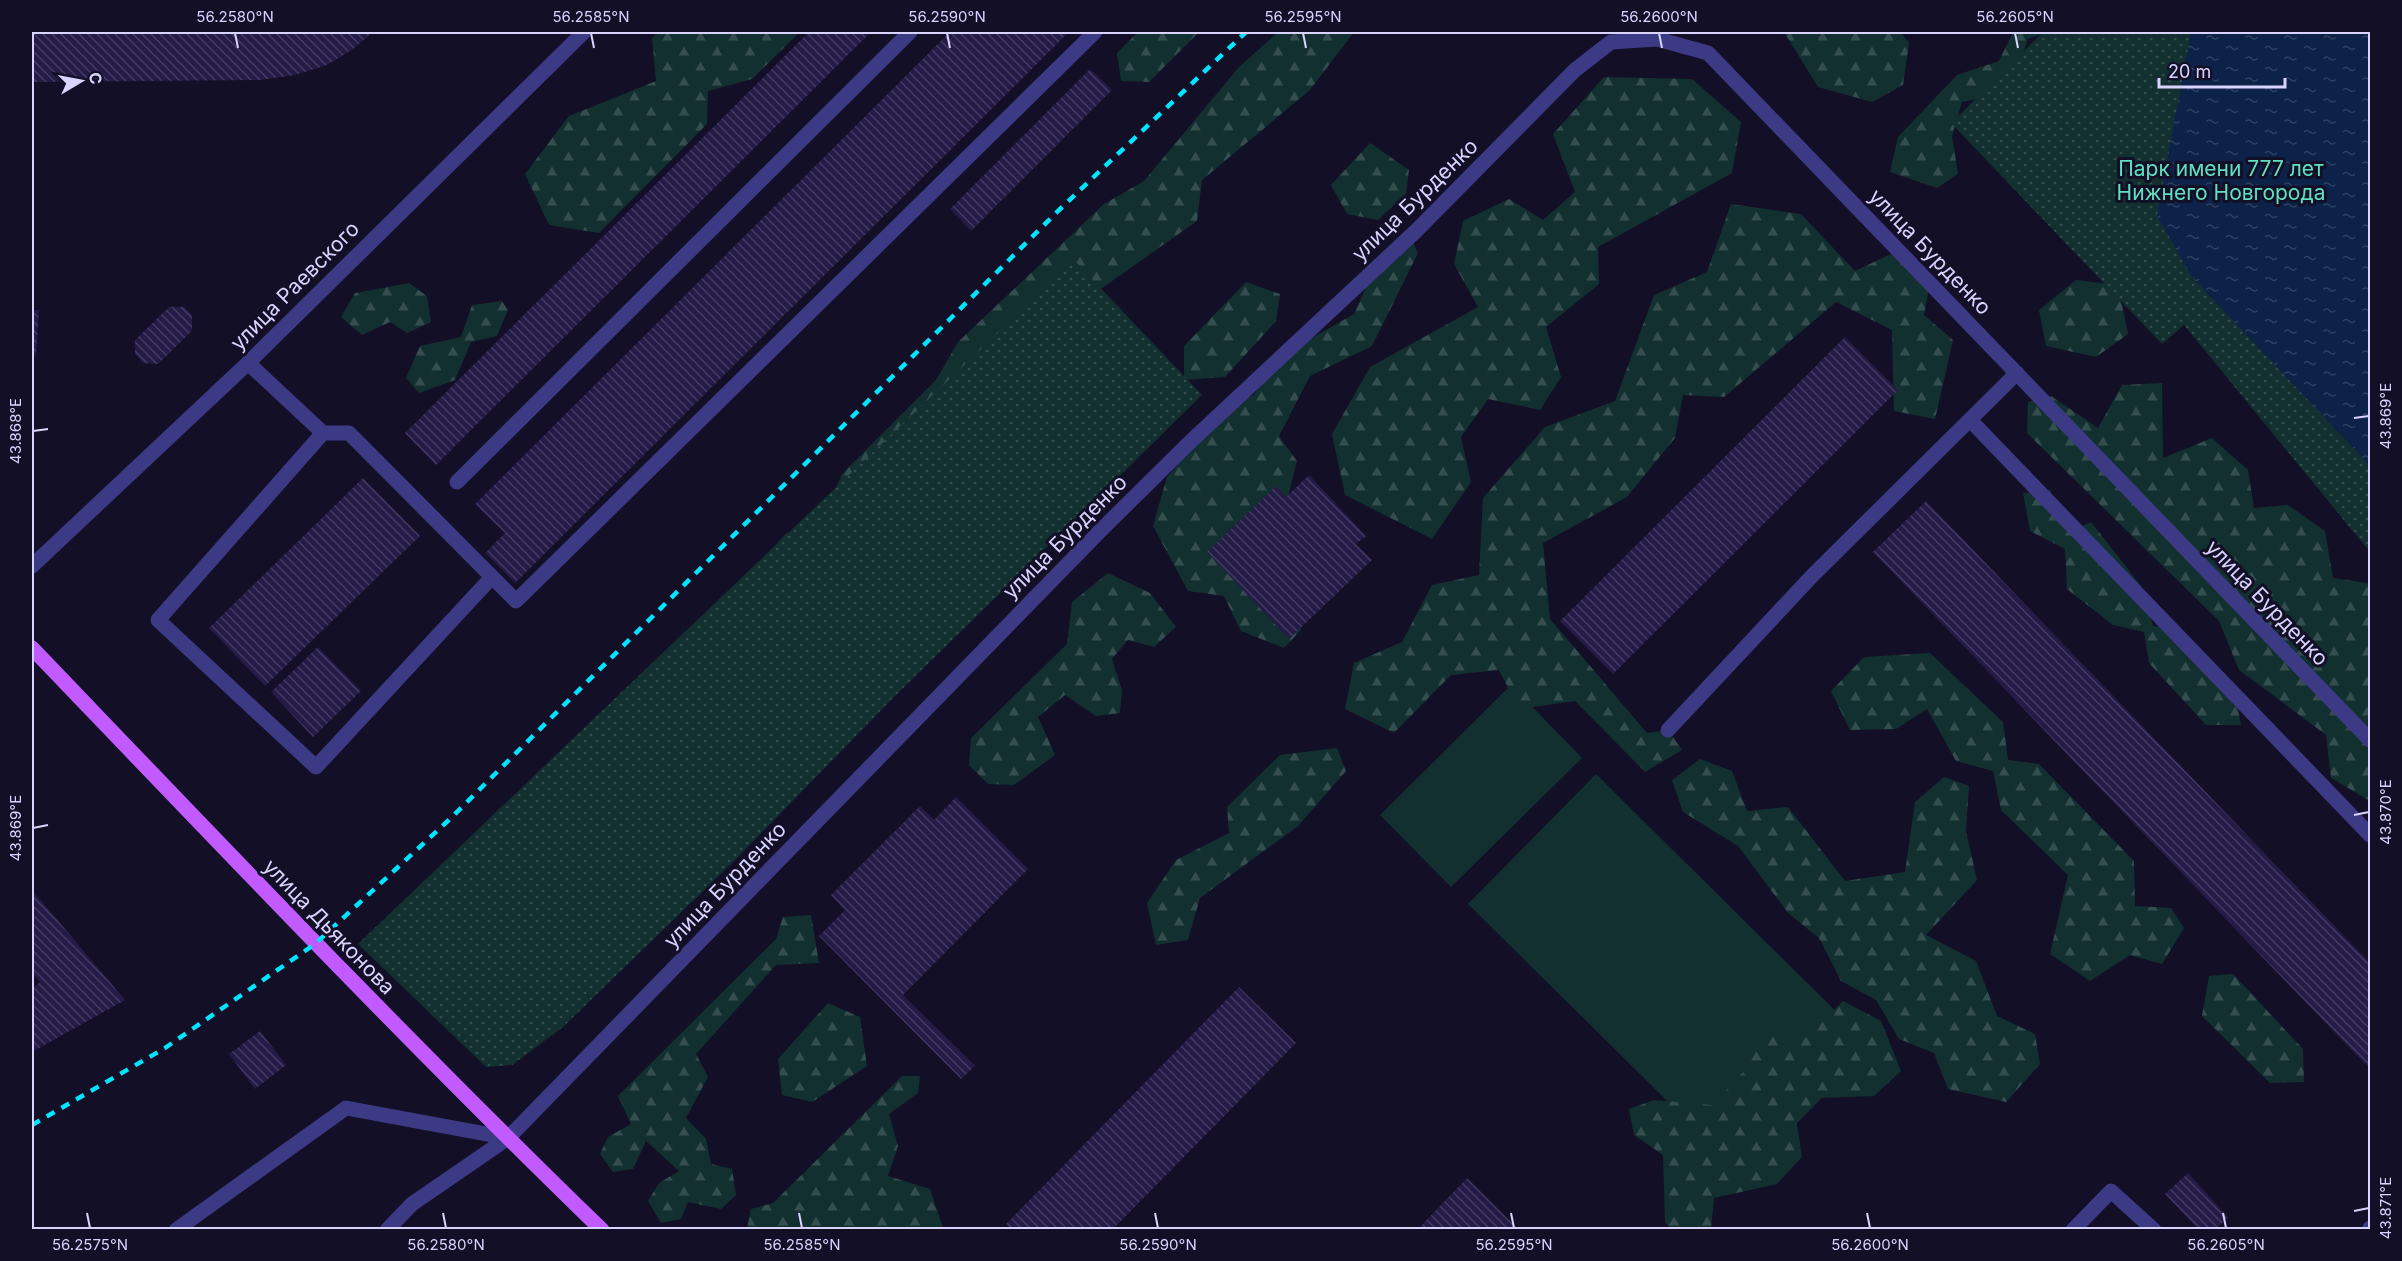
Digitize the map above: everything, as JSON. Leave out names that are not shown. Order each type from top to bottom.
[{"type":"main road","name":"улица Дьяконова","points":[[32,648],[315,944],[507,1138],[602,1230]]},
{"type":"street","name":"улица Раевского","points":[[32,566],[248,363],[584,32]]},
{"type":"street","points":[[457,482],[910,32]]},
{"type":"street","points":[[248,363],[323,433],[349,433],[516,601],[1095,32]]},
{"type":"street","name":"улица Бурденко","points":[[387,1230],[412,1204],[507,1138],[1091,540],[1190,442],[1417,230],[1575,70],[1611,42],[1658,35],[1708,53],[2370,740]]},
{"type":"street","points":[[1668,730],[1812,576],[2017,373]]},
{"type":"street","points":[[1970,420],[2370,835]]},
{"type":"street","points":[[323,433],[158,620],[316,767],[492,578]]},
{"type":"street","points":[[176,1230],[346,1108],[507,1138]]},
{"type":"street","points":[[2073,1230],[2111,1191],[2154,1230]]},
{"type":"green space","points":[[658,32],[800,32],[752,79],[708,91],[707,124],[599,233],[549,225],[525,174],[569,116],[656,81],[652,38]]},
{"type":"green space","points":[[1138,32],[1199,32],[1149,82],[1121,81],[1117,53]]},
{"type":"green space","points":[[1278,32],[1354,32],[1310,90],[1202,180],[1197,221],[1088,298],[551,778],[786,534],[826,511],[842,474],[936,380],[958,342],[1104,204],[1144,181],[1239,67]]},
{"type":"green space","points":[[1784,32],[1901,32],[1909,43],[1903,85],[1872,102],[1818,87]]},
{"type":"green space","points":[[2013,32],[2046,32],[2028,39],[2010,93],[1962,102],[1952,136],[1958,174],[1937,188],[1890,172],[1898,137],[1957,75],[1999,61]]},
{"type":"green space","name":"Парк имени 777 лет Нижнего Новгорода","points":[[2043,32],[2370,32],[2370,552],[2184,325],[2162,344],[1951,123]]},
{"type":"green space","points":[[1604,77],[1692,79],[1741,122],[1732,173],[1598,247],[1599,284],[1546,327],[1561,377],[1540,410],[1488,399],[1461,437],[1471,482],[1432,539],[1345,495],[1332,434],[1370,367],[1478,307],[1454,264],[1463,221],[1509,199],[1543,220],[1575,192],[1553,134]]},
{"type":"green space","points":[[1370,143],[1409,170],[1406,194],[1378,220],[1347,214],[1331,185]]},
{"type":"green space","points":[[1731,204],[1801,214],[1855,271],[1897,251],[1930,282],[1924,315],[1953,340],[1935,419],[1894,411],[1892,330],[1836,302],[1724,397],[1683,395],[1675,438],[1627,497],[1543,543],[1550,619],[1647,733],[1668,730],[1682,750],[1645,772],[1575,701],[1519,709],[1499,670],[1451,675],[1394,733],[1345,709],[1354,663],[1402,642],[1432,585],[1479,575],[1483,498],[1545,427],[1615,401],[1654,295],[1707,272]]},
{"type":"green space","points":[[1410,236],[1418,253],[1372,346],[1310,376],[1279,436],[1297,461],[1287,501],[1292,593],[1301,630],[1284,648],[1241,631],[1224,596],[1188,591],[1153,526],[1167,477],[1228,408],[1254,395],[1277,358],[1354,314],[1378,261]]},
{"type":"green space","points":[[1074,260],[1202,395],[892,699],[732,863],[563,1027],[512,1065],[486,1067],[358,944]]},
{"type":"green space","points":[[2076,280],[2118,285],[2128,334],[2096,357],[2046,346],[2039,310]]},
{"type":"green space","points":[[1246,282],[1280,294],[1276,321],[1225,377],[1184,380],[1184,346]]},
{"type":"green space","points":[[409,283],[427,296],[431,322],[407,333],[390,322],[362,335],[341,317],[355,293]]},
{"type":"green space","points":[[502,301],[508,310],[497,336],[471,342],[455,380],[419,393],[406,378],[420,346],[461,337],[472,305]]},
{"type":"green space","points":[[2162,383],[2163,458],[2212,438],[2248,470],[2254,508],[2288,505],[2325,531],[2333,578],[2367,583],[2370,588],[2370,801],[2331,778],[2326,735],[2239,670],[2219,621],[2027,433],[2028,402],[2051,396],[2098,428],[2122,385]]},
{"type":"green space","points":[[2050,490],[2068,533],[2091,522],[2142,587],[2153,626],[2179,628],[2235,693],[2241,725],[2206,725],[2149,663],[2144,632],[2113,625],[2067,589],[2065,549],[2030,531],[2023,493]]},
{"type":"green space","points":[[1108,573],[1150,593],[1176,627],[1154,647],[1128,640],[1112,659],[1122,690],[1120,713],[1096,716],[1065,695],[1038,717],[1055,755],[1014,785],[988,784],[969,765],[971,738],[1067,644],[1072,602]]},
{"type":"green space","points":[[1930,653],[2003,722],[2008,760],[2039,764],[2134,861],[2135,906],[2171,908],[2184,928],[2162,964],[2130,955],[2090,981],[2050,954],[2068,875],[2001,810],[1993,771],[1956,761],[1927,709],[1896,729],[1850,730],[1831,691],[1864,657]]},
{"type":"green space","points":[[1511,685],[1582,758],[1451,887],[1380,815]]},
{"type":"green space","points":[[1337,748],[1346,771],[1298,826],[1200,898],[1188,940],[1156,945],[1147,903],[1176,860],[1229,833],[1227,807],[1280,755]]},
{"type":"green space","points":[[1700,759],[1732,771],[1747,811],[1788,807],[1845,881],[1905,872],[1915,802],[1944,777],[1969,786],[1966,831],[1977,880],[1926,935],[1976,961],[1997,1016],[2035,1034],[2040,1064],[2006,1102],[1948,1089],[1934,1053],[1899,1039],[1876,1000],[1841,981],[1819,938],[1788,913],[1738,846],[1683,812],[1672,780]]},
{"type":"green space","points":[[1596,774],[1872,1047],[1744,1177],[1468,904]]},
{"type":"green space","points":[[811,915],[819,963],[776,965],[696,1054],[708,1077],[686,1118],[706,1139],[711,1164],[732,1169],[736,1195],[721,1209],[688,1202],[681,1219],[661,1223],[648,1201],[659,1183],[679,1171],[646,1141],[633,1169],[613,1172],[600,1154],[608,1137],[631,1124],[618,1096],[776,939],[783,917]]},
{"type":"green space","points":[[2233,974],[2303,1049],[2304,1082],[2270,1083],[2202,1016],[2209,976]]},
{"type":"green space","points":[[1843,1001],[1881,1021],[1901,1071],[1874,1096],[1819,1098],[1796,1117],[1802,1157],[1777,1184],[1714,1198],[1711,1229],[1670,1229],[1665,1222],[1663,1155],[1634,1135],[1629,1109],[1654,1100],[1712,1105],[1744,1071],[1751,1037],[1815,1029]]},
{"type":"green space","points":[[828,1003],[860,1017],[867,1066],[812,1102],[782,1095],[778,1059]]},
{"type":"green space","points":[[902,1076],[920,1076],[918,1093],[889,1114],[898,1146],[888,1176],[930,1189],[942,1229],[747,1229],[751,1209],[773,1203]]},
{"type":"water","points":[[2191,32],[2370,32],[2370,466],[2192,277],[2157,216]]},
{"type":"building","points":[[32,32],[373,32],[353,49],[327,65],[295,75],[260,80],[32,82]]},
{"type":"building","points":[[809,32],[871,32],[436,465],[405,433]]},
{"type":"building","points":[[950,32],[1069,32],[515,583],[485,553],[505,533],[475,504]]},
{"type":"building","points":[[1090,69],[1112,90],[971,231],[950,209]]},
{"type":"building","points":[[169,307],[184,307],[192,315],[192,331],[158,364],[143,363],[135,354],[135,340]]},
{"type":"building","points":[[32,310],[39,310],[36,356],[32,355]]},
{"type":"building","points":[[1845,337],[1898,390],[1613,674],[1560,621]]},
{"type":"building","points":[[1309,475],[1366,536],[1356,544],[1372,560],[1289,639],[1207,552],[1276,486],[1286,497]]},
{"type":"building","points":[[363,478],[420,536],[265,686],[209,628]]},
{"type":"building","points":[[1926,501],[2370,963],[2370,1069],[1873,552]]},
{"type":"building","points":[[318,647],[361,691],[313,737],[271,692]]},
{"type":"building","points":[[956,797],[1028,869],[903,995],[975,1066],[961,1079],[819,936],[845,910],[831,895],[920,806],[934,820]]},
{"type":"building","points":[[32,890],[125,1000],[32,1052],[32,989],[40,982],[32,973]]},
{"type":"building","points":[[1239,987],[1296,1043],[1112,1230],[1011,1230],[1006,1224]]},
{"type":"building","points":[[260,1031],[286,1065],[255,1089],[229,1054]]},
{"type":"building","points":[[2188,1173],[2228,1217],[2215,1230],[2199,1230],[2165,1194]]},
{"type":"building","points":[[1467,1178],[1519,1230],[1417,1230]]},
{"type":"railway","points":[[32,1125],[165,1048],[315,944],[451,818],[1058,211],[1246,32]]}]
